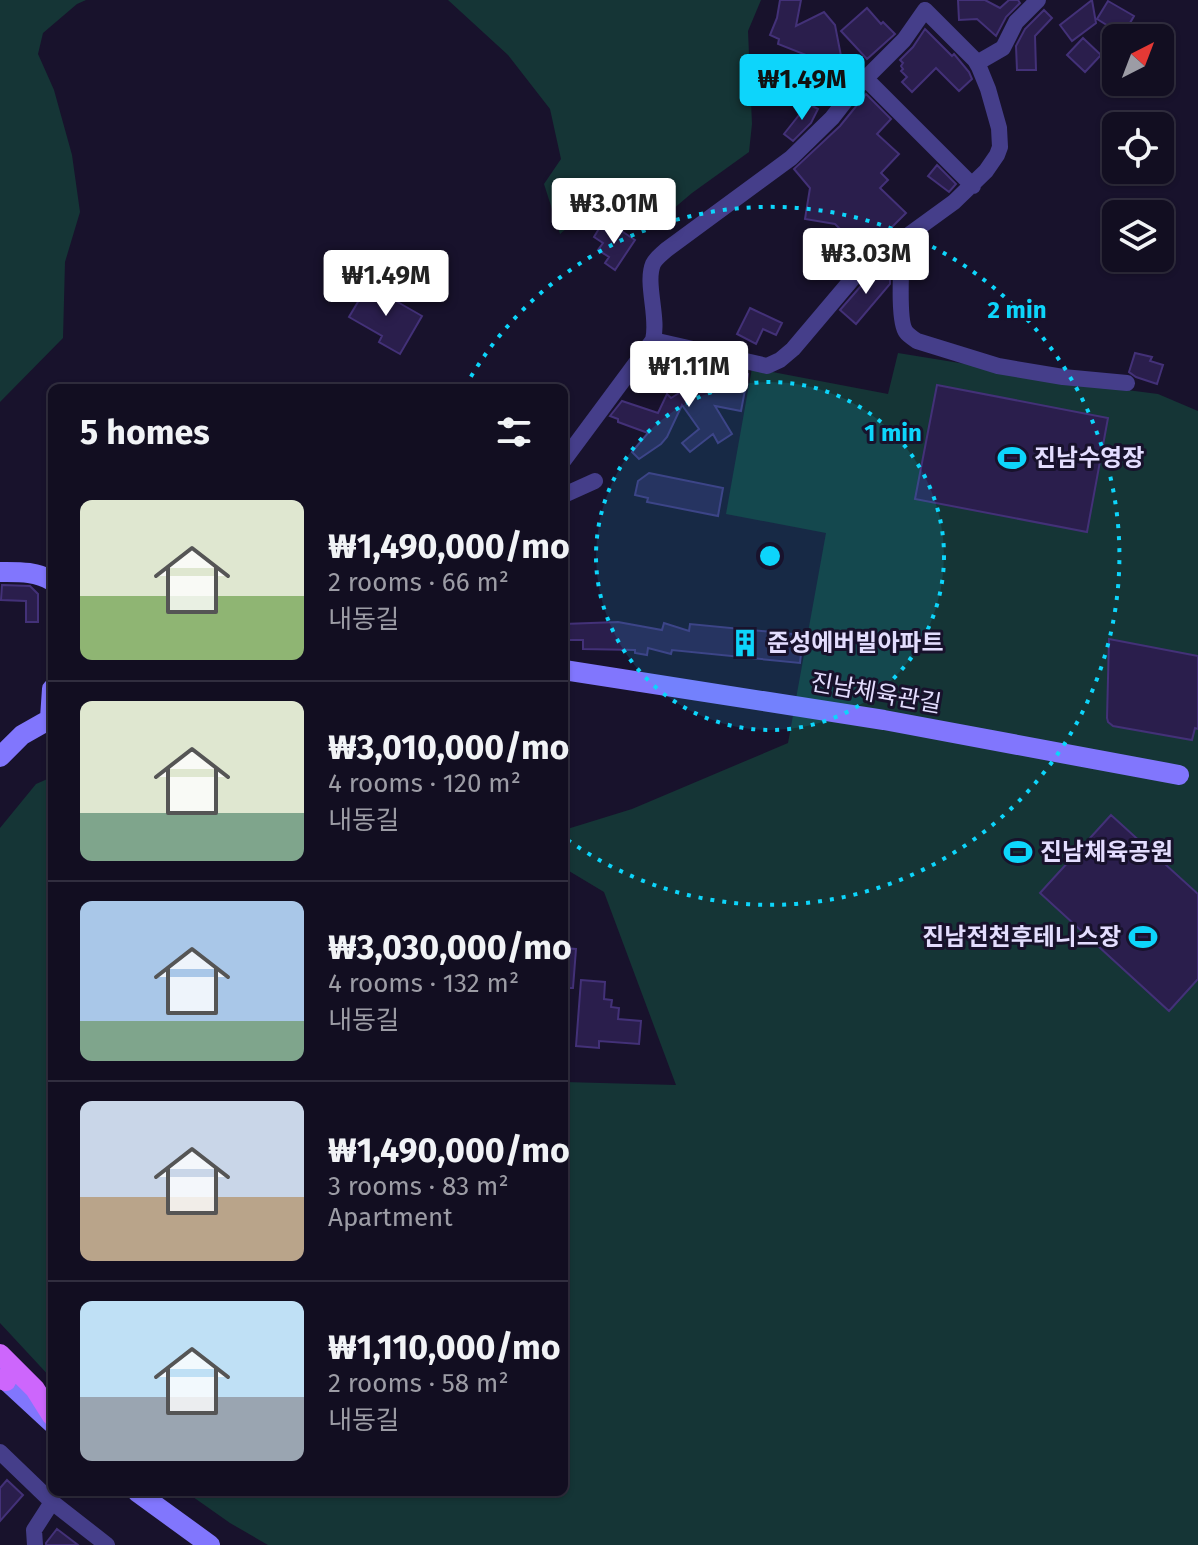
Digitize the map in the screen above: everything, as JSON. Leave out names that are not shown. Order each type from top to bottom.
[{"type":"main road","points":[[0,1354],[35,1389],[48,1410]]},
{"type":"street","points":[[977,63],[1003,48],[1016,22],[1038,0]]},
{"type":"street","points":[[568,455],[653,340],[654,263],[666,250],[791,158],[904,40],[925,10],[977,63],[988,89],[1001,137],[992,164],[973,186],[943,211],[859,271],[801,341],[775,363],[767,366],[653,340]]},
{"type":"street","points":[[865,78],[973,186]]},
{"type":"street","points":[[902,239],[903,326],[917,341],[998,366],[1063,377],[1127,383]]},
{"type":"street","points":[[568,493],[595,481]]},
{"type":"street","points":[[0,572],[29,573],[48,579]]},
{"type":"street","name":"진남체육관길","points":[[568,671],[884,720],[1179,775]]},
{"type":"street","points":[[0,757],[22,735],[48,720]]},
{"type":"street","points":[[2,1379],[48,1419]]},
{"type":"street","points":[[0,1452],[52,1502],[107,1545]]},
{"type":"street","points":[[143,1496],[210,1545]]},
{"type":"street","points":[[35,1545],[34,1530],[52,1502]]},
{"type":"green space","points":[[0,0],[86,0],[43,33],[38,54],[54,90],[72,155],[80,212],[65,262],[63,338],[0,402]]},
{"type":"green space","points":[[448,0],[761,0],[748,31],[752,124],[749,152],[666,215],[618,210],[583,214],[560,234],[544,184],[561,159],[550,109],[508,55]]},
{"type":"green space","points":[[898,353],[1158,394],[1198,411],[1198,1545],[268,1545],[192,1496],[568,1496],[568,1082],[676,1085],[604,892],[568,870],[568,829],[632,809],[788,743],[826,533],[726,514],[752,368],[888,394]]},
{"type":"green space","points":[[48,779],[48,1375],[0,1323],[0,828],[36,784]]},
{"type":"building","points":[[780,0],[801,0],[796,26],[824,12],[835,25],[841,56],[821,61],[778,44],[779,39],[770,35]]},
{"type":"building","points":[[958,0],[985,0],[1000,8],[1009,0],[1020,3],[1006,17],[996,36],[977,19],[959,20]]},
{"type":"building","points":[[1092,0],[1096,23],[1072,41],[1060,25]]},
{"type":"building","points":[[1108,1],[1134,16],[1129,24],[1105,24],[1097,19]]},
{"type":"building","points":[[867,8],[895,34],[867,59],[841,31]]},
{"type":"building","points":[[1044,10],[1052,18],[1035,36],[1036,70],[1017,70],[1016,46],[1025,29]]},
{"type":"building","points":[[925,29],[969,72],[972,79],[959,91],[936,68],[912,92],[902,82],[907,77],[901,71],[903,63],[900,60]]},
{"type":"building","points":[[1083,38],[1101,55],[1085,72],[1067,55]]},
{"type":"building","points":[[866,94],[891,119],[877,134],[899,154],[881,173],[888,180],[880,188],[906,213],[875,244],[860,230],[851,240],[835,224],[805,219],[810,188],[794,169],[840,126]]},
{"type":"building","points":[[805,102],[818,109],[811,123],[793,141],[784,134]]},
{"type":"building","points":[[937,165],[956,184],[949,192],[928,176]]},
{"type":"building","points":[[600,227],[612,235],[617,228],[635,240],[615,270],[605,263],[609,257],[598,250],[603,243],[594,237]]},
{"type":"building","points":[[880,269],[890,278],[890,284],[856,324],[840,310]]},
{"type":"building","points":[[368,285],[422,316],[400,354],[379,342],[382,336],[349,317]]},
{"type":"building","points":[[750,308],[782,323],[776,335],[763,329],[756,344],[737,334]]},
{"type":"building","points":[[1135,353],[1152,357],[1150,361],[1163,365],[1157,384],[1129,372]]},
{"type":"building","points":[[687,359],[709,364],[707,376],[718,369],[748,374],[741,411],[715,406],[732,434],[718,443],[713,434],[690,452],[682,443],[699,429],[682,405],[667,437],[639,459],[632,452],[648,433],[610,416],[622,401],[658,413],[667,394],[671,398],[705,377],[685,373]]},
{"type":"building","name":"진남수영장","points":[[937,385],[1108,418],[1087,532],[915,499]]},
{"type":"building","points":[[649,473],[723,488],[718,516],[647,502],[648,498],[635,495],[638,481]]},
{"type":"building","points":[[2,585],[30,586],[38,594],[38,622],[26,622],[26,601],[1,600]]},
{"type":"building","points":[[618,622],[662,630],[664,623],[689,631],[690,624],[803,635],[800,663],[672,650],[671,654],[648,648],[647,655],[635,653],[635,650],[583,649],[583,640],[568,640],[568,624]]},
{"type":"building","points":[[1109,639],[1198,656],[1198,729],[1195,728],[1192,740],[1113,726],[1108,722]]},
{"type":"building","name":"진남전천후테니스장","points":[[1111,815],[1198,894],[1198,979],[1169,1011],[1040,893]]},
{"type":"building","points":[[568,948],[576,949],[573,988],[568,988]]},
{"type":"building","points":[[581,980],[605,982],[604,999],[612,1000],[611,1007],[619,1008],[618,1019],[641,1021],[639,1044],[599,1041],[599,1048],[576,1046]]},
{"type":"building","points":[[7,1480],[23,1495],[0,1521],[0,1488]]},
{"type":"building","points":[[57,1529],[78,1545],[46,1545]]},
{"type":"place","name":"진남수영장","points":[[1012,458]]},
{"type":"place","name":"준성에버빌아파트","points":[[745,643]]},
{"type":"place","name":"진남체육공원","points":[[1018,852]]},
{"type":"place","name":"진남전천후테니스장","points":[[1143,937]]}]
